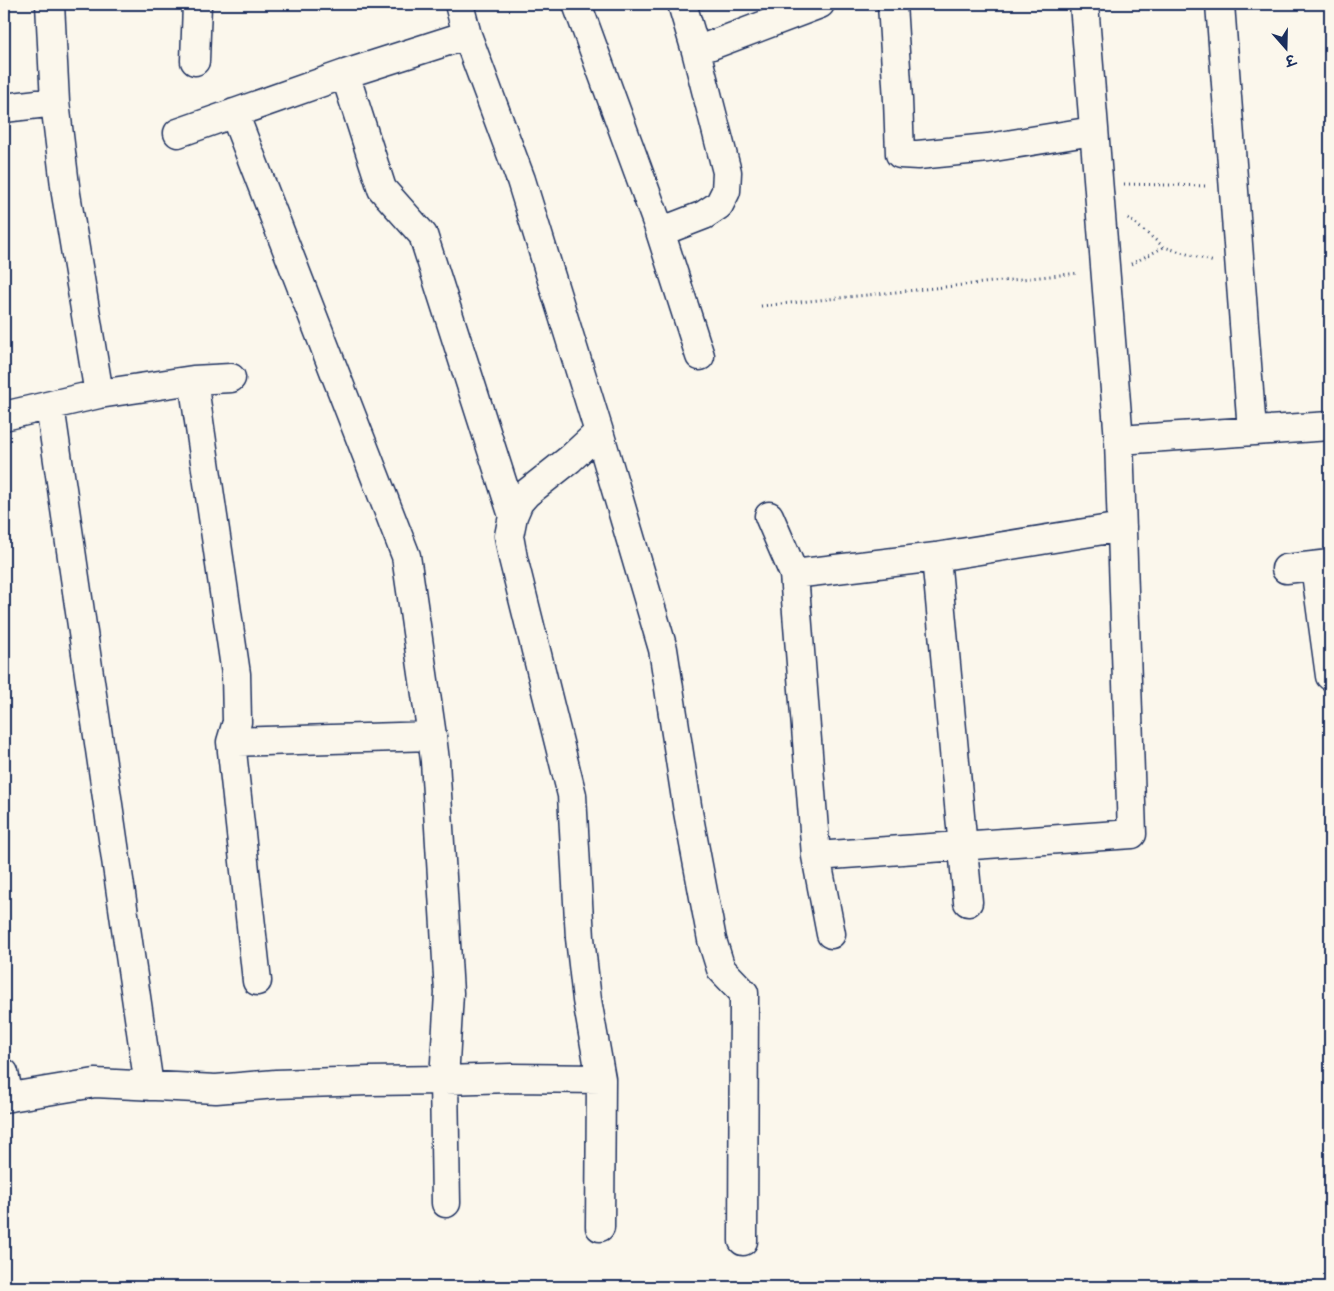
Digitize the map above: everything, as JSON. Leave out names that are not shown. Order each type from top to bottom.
[{"type":"street","points":[[50,4],[55,102],[66,194],[99,394]]},
{"type":"street","points":[[195,61],[197,4]]},
{"type":"street","points":[[459,4],[467,35],[521,180],[599,432],[663,649],[688,812],[712,940],[721,968],[744,993],[743,1241]]},
{"type":"street","points":[[577,4],[659,228],[700,356]]},
{"type":"street","points":[[659,228],[674,227],[704,215],[719,205],[726,191],[727,172],[682,4]]},
{"type":"street","points":[[696,51],[820,4]]},
{"type":"street","points":[[892,4],[900,154],[918,155],[988,148],[1094,131]]},
{"type":"street","points":[[816,856],[1132,834],[1120,440],[1084,4]]},
{"type":"street","points":[[1220,4],[1252,431]]},
{"type":"street","points":[[178,133],[345,74],[467,35]]},
{"type":"street","points":[[345,74],[382,189],[423,235],[513,516]]},
{"type":"street","points":[[4,108],[55,102]]},
{"type":"street","points":[[234,113],[406,556],[432,736],[449,993],[444,1080],[446,1202]]},
{"type":"street","points":[[4,416],[99,394],[193,380],[232,378]]},
{"type":"street","points":[[193,380],[236,674],[237,722],[231,742],[257,981]]},
{"type":"street","points":[[50,406],[150,1086]]},
{"type":"street","points":[[1120,440],[1330,426]]},
{"type":"street","points":[[599,432],[570,459],[527,493],[519,502],[513,516],[509,536],[572,795],[580,938],[587,1000],[601,1079],[600,1227]]},
{"type":"street","points":[[769,516],[794,574],[816,856],[831,934]]},
{"type":"street","points":[[794,574],[936,558],[1122,527]]},
{"type":"street","points":[[936,558],[968,902]]},
{"type":"street","points":[[1286,569],[1322,565],[1330,676]]},
{"type":"street","points":[[231,742],[432,736]]},
{"type":"street","points":[[5,1090],[95,1083],[216,1089],[368,1081],[511,1078],[601,1079]]},
{"type":"path","points":[[1098,183],[1233,187]]},
{"type":"path","points":[[1098,183],[1128,219],[1164,247],[1240,270]]},
{"type":"path","points":[[761,306],[1106,270],[1129,265],[1164,247]]}]
